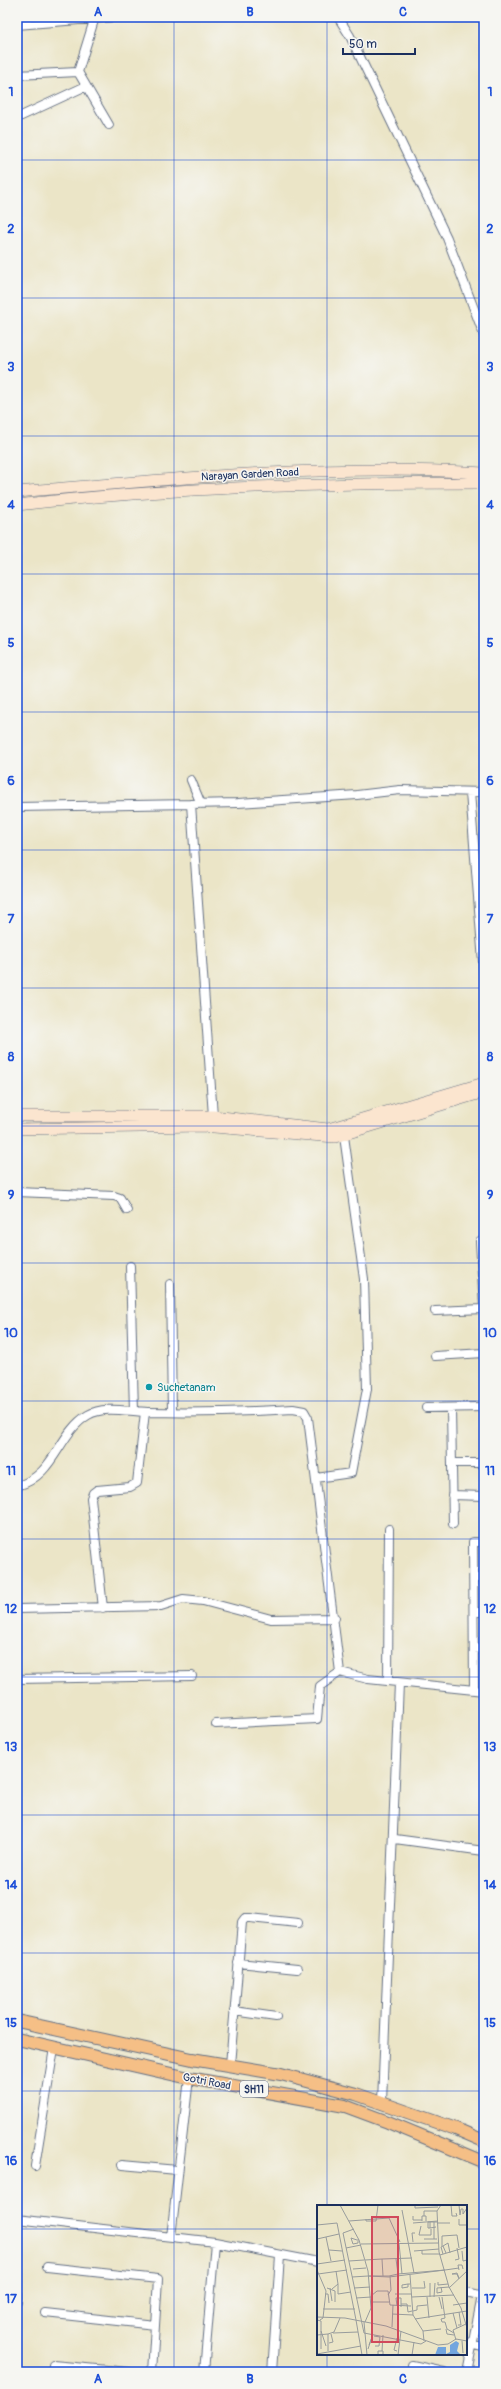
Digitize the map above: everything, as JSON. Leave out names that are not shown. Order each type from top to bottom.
[{"type":"main road","name":"Gotri Road","points":[[17,2021],[230,2065],[281,2074],[382,2102],[484,2141]]},
{"type":"main road","name":"Gotri Road","points":[[17,2039],[189,2078],[345,2106],[388,2122],[484,2162]]},
{"type":"street","points":[[17,25],[115,17]]},
{"type":"street","points":[[338,17],[353,43],[447,238],[484,334]]},
{"type":"street","points":[[95,18],[78,72],[109,125]]},
{"type":"street","points":[[17,75],[78,72]]},
{"type":"street","points":[[17,118],[86,86]]},
{"type":"street","name":"Narayan Garden Road","points":[[17,492],[182,478],[316,470],[393,469],[484,473]]},
{"type":"street","points":[[17,505],[212,488],[337,483],[484,483]]},
{"type":"street","points":[[191,780],[201,804]]},
{"type":"street","points":[[17,807],[201,804],[350,796],[400,790],[484,792]]},
{"type":"street","points":[[470,792],[482,929],[484,975]]},
{"type":"street","points":[[191,804],[213,1116]]},
{"type":"street","points":[[17,1129],[202,1126],[326,1137],[484,1083]]},
{"type":"street","points":[[17,1116],[213,1116],[343,1131],[484,1092]]},
{"type":"street","points":[[316,1478],[351,1473],[367,1389],[364,1279],[343,1131]]},
{"type":"street","points":[[17,1192],[114,1196],[120,1198],[127,1210]]},
{"type":"street","points":[[435,1311],[484,1309],[480,1241]]},
{"type":"street","points":[[130,1266],[134,1411]]},
{"type":"street","points":[[170,1284],[172,1412]]},
{"type":"street","points":[[435,1356],[484,1353]]},
{"type":"street","points":[[426,1408],[484,1407]]},
{"type":"street","points":[[451,1408],[453,1524]]},
{"type":"street","points":[[17,1486],[27,1484],[45,1469],[77,1424],[87,1415],[102,1411],[172,1412],[293,1409],[304,1411],[308,1418],[335,1618],[334,1634],[340,1672]]},
{"type":"street","points":[[103,1608],[91,1498],[92,1493],[97,1490],[130,1487],[137,1483],[146,1412]]},
{"type":"street","points":[[452,1462],[484,1463]]},
{"type":"street","points":[[452,1495],[484,1496]]},
{"type":"street","points":[[388,1529],[388,1681]]},
{"type":"street","points":[[474,1689],[473,1542],[484,1542]]},
{"type":"street","points":[[474,1578],[484,1578]]},
{"type":"street","points":[[17,1609],[161,1606],[183,1599],[203,1601],[271,1619],[335,1618]]},
{"type":"street","points":[[474,1612],[484,1612]]},
{"type":"street","points":[[474,1649],[484,1648]]},
{"type":"street","points":[[216,1724],[317,1720],[320,1686],[340,1672],[399,1683],[484,1691]]},
{"type":"street","points":[[17,1679],[192,1676]]},
{"type":"street","points":[[382,2102],[395,1839],[399,1683]]},
{"type":"street","points":[[395,1839],[484,1851]]},
{"type":"street","points":[[230,2065],[242,1922],[245,1918],[298,1924]]},
{"type":"street","points":[[238,1963],[296,1969]]},
{"type":"street","points":[[234,2011],[276,2017]]},
{"type":"street","points":[[35,2166],[54,2048]]},
{"type":"street","points":[[171,2237],[189,2078]]},
{"type":"street","points":[[122,2165],[178,2170]]},
{"type":"street","points":[[17,2219],[215,2242],[280,2256],[317,2262]]},
{"type":"street","points":[[204,2372],[215,2242]]},
{"type":"street","points":[[272,2372],[280,2256]]},
{"type":"street","points":[[47,2267],[158,2278],[152,2372]]},
{"type":"street","points":[[467,2292],[483,2296],[469,2344],[467,2372]]},
{"type":"street","points":[[17,2293],[17,2302]]},
{"type":"street","points":[[45,2313],[155,2325]]},
{"type":"street","points":[[469,2344],[484,2347]]},
{"type":"street","points":[[53,2365],[129,2372]]},
{"type":"street","points":[[412,2365],[444,2372]]},
{"type":"place","name":"Suchetanam","points":[[149,1387]]}]
